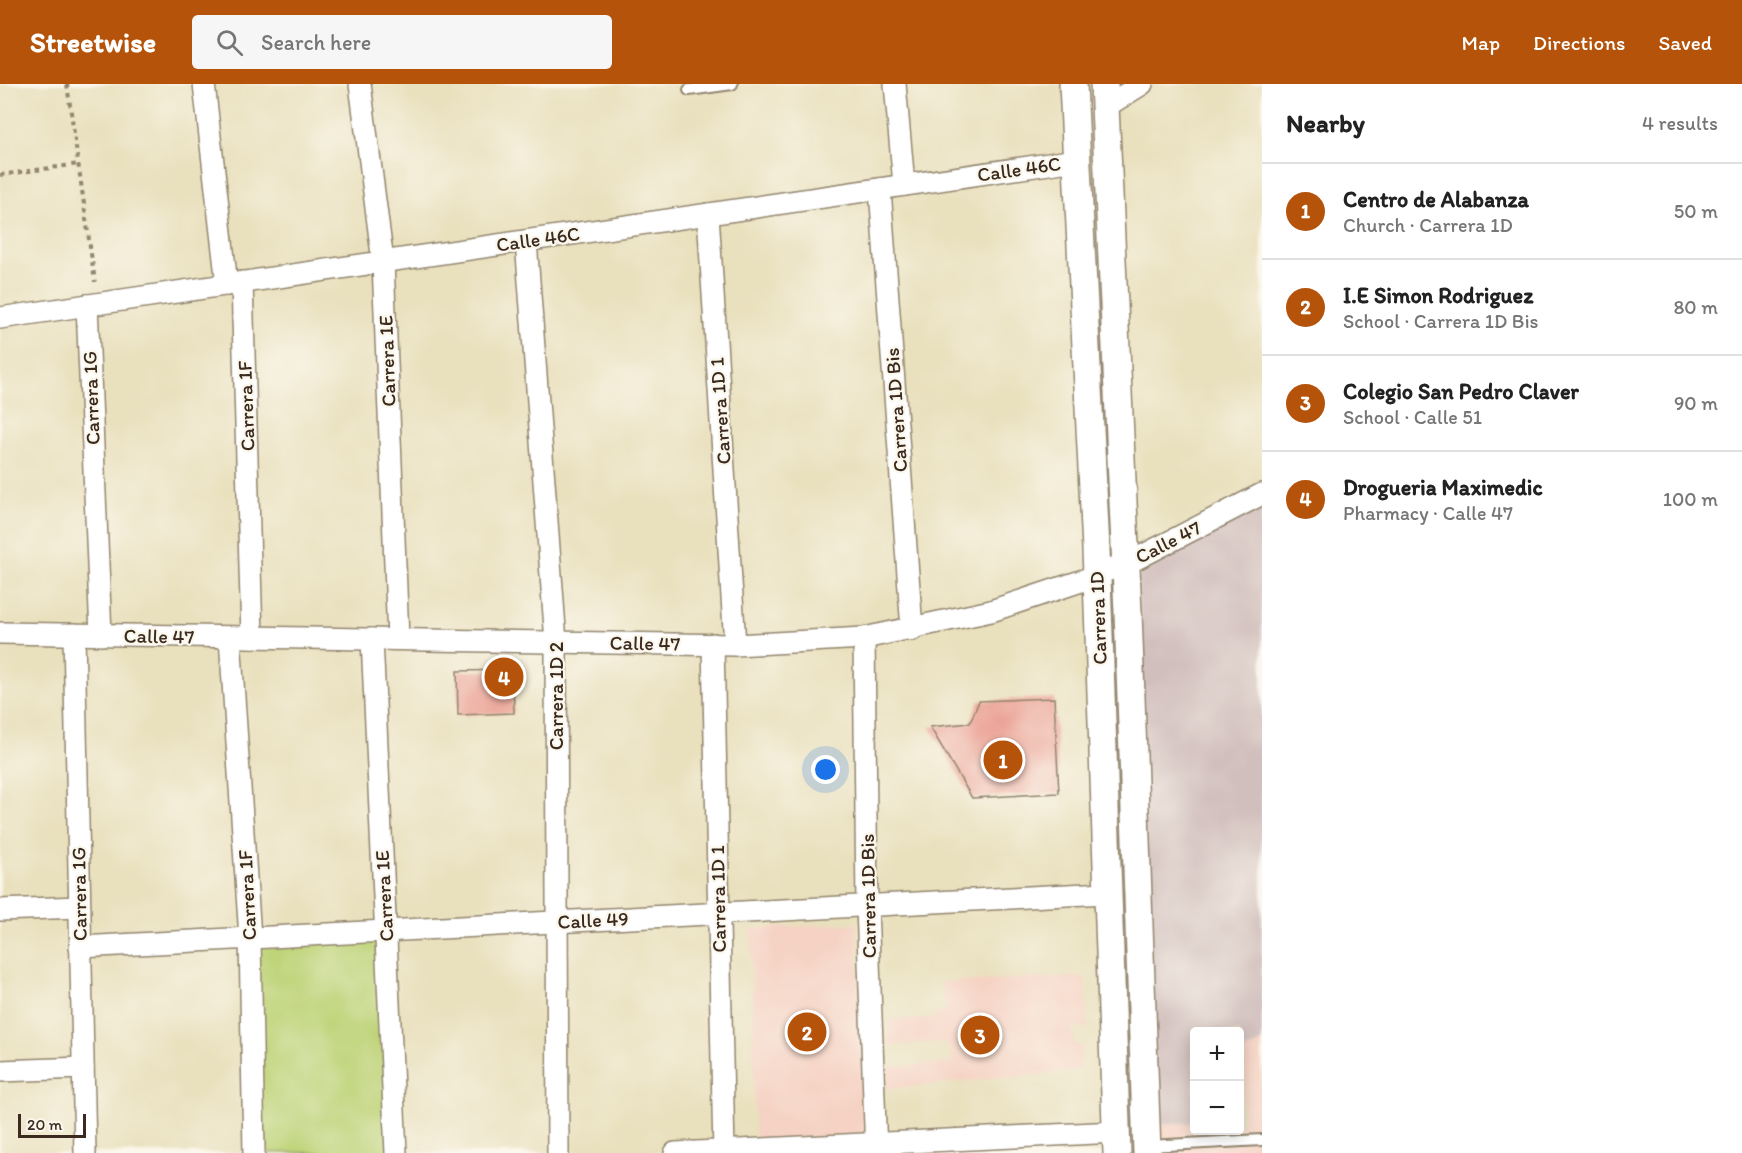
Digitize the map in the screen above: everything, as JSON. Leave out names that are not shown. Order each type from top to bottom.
[{"type":"street","name":"Carrera 1F","points":[[204,84],[235,284],[252,637]]},
{"type":"street","name":"Carrera 1E","points":[[360,84],[383,262],[398,639]]},
{"type":"street","points":[[895,84],[904,185]]},
{"type":"street","name":"Carrera 1D","points":[[1073,84],[1096,576],[1117,1143]]},
{"type":"street","points":[[1104,95],[1142,84]]},
{"type":"street","name":"Carrera 1D","points":[[1104,95],[1126,563],[1147,1150]]},
{"type":"street","name":"Calle 46C","points":[[0,318],[1076,160]]},
{"type":"street","name":"Carrera 1D Bis","points":[[880,189],[912,630]]},
{"type":"street","name":"Carrera 1D 1","points":[[708,214],[735,645]]},
{"type":"street","name":"Carrera 1D 2","points":[[526,241],[556,642],[558,1153]]},
{"type":"street","name":"Carrera 1G","points":[[93,304],[101,635]]},
{"type":"street","name":"Calle 47","points":[[0,633],[735,645],[864,638],[912,630],[991,611],[1096,576],[1262,494]]},
{"type":"street","name":"Carrera 1G","points":[[74,634],[84,1153]]},
{"type":"street","name":"Carrera 1F","points":[[231,637],[250,938],[254,1153]]},
{"type":"street","name":"Carrera 1D Bis","points":[[864,638],[867,906],[876,1148]]},
{"type":"street","name":"Carrera 1E","points":[[372,639],[396,1153]]},
{"type":"street","name":"Carrera 1D 1","points":[[713,644],[724,1152]]},
{"type":"street","name":"Calle 49","points":[[80,947],[1106,894]]},
{"type":"street","points":[[0,910],[79,907]]},
{"type":"street","points":[[0,1071],[83,1068]]},
{"type":"street","points":[[675,1153],[1117,1143]]},
{"type":"lane","points":[[689,90],[732,84]]},
{"type":"lane","points":[[1147,1150],[1262,1140]]},
{"type":"lane","points":[[1262,1147],[1262,1153]]},
{"type":"path","points":[[67,84],[79,164],[93,304]]},
{"type":"path","points":[[0,175],[79,164]]},
{"type":"shaded area","points":[[1262,494],[1262,1042],[1244,1051],[1244,1027],[1190,1027],[1190,1123],[1146,1125],[1138,558]]},
{"type":"shaded area","points":[[857,923],[865,1134],[755,1141],[751,929]]},
{"type":"shaded area","points":[[1085,976],[1088,1028],[1073,1027],[1073,1044],[1082,1046],[1080,1070],[887,1089],[885,1067],[952,1063],[951,1052],[945,1042],[886,1045],[890,1019],[934,1019],[934,1014],[946,1013],[942,982]]},
{"type":"shaded area","points":[[1262,1042],[1262,1153],[1147,1153],[1146,1125],[1190,1123],[1190,1135],[1244,1135],[1244,1051]]},
{"type":"green space","points":[[385,931],[396,1153],[254,1153],[250,938]]},
{"type":"building","points":[[513,670],[514,713],[458,715],[457,671]]},
{"type":"building","points":[[1054,698],[1059,793],[972,798],[930,727],[970,723],[979,701]]},
{"type":"place","name":"Drogueria Maximedic","points":[[504,677]]},
{"type":"place","name":"Centro de Alabanza","points":[[1003,760]]},
{"type":"place","name":"I.E Simon Rodriguez","points":[[807,1032]]},
{"type":"place","name":"Colegio San Pedro Claver","points":[[980,1035]]}]
